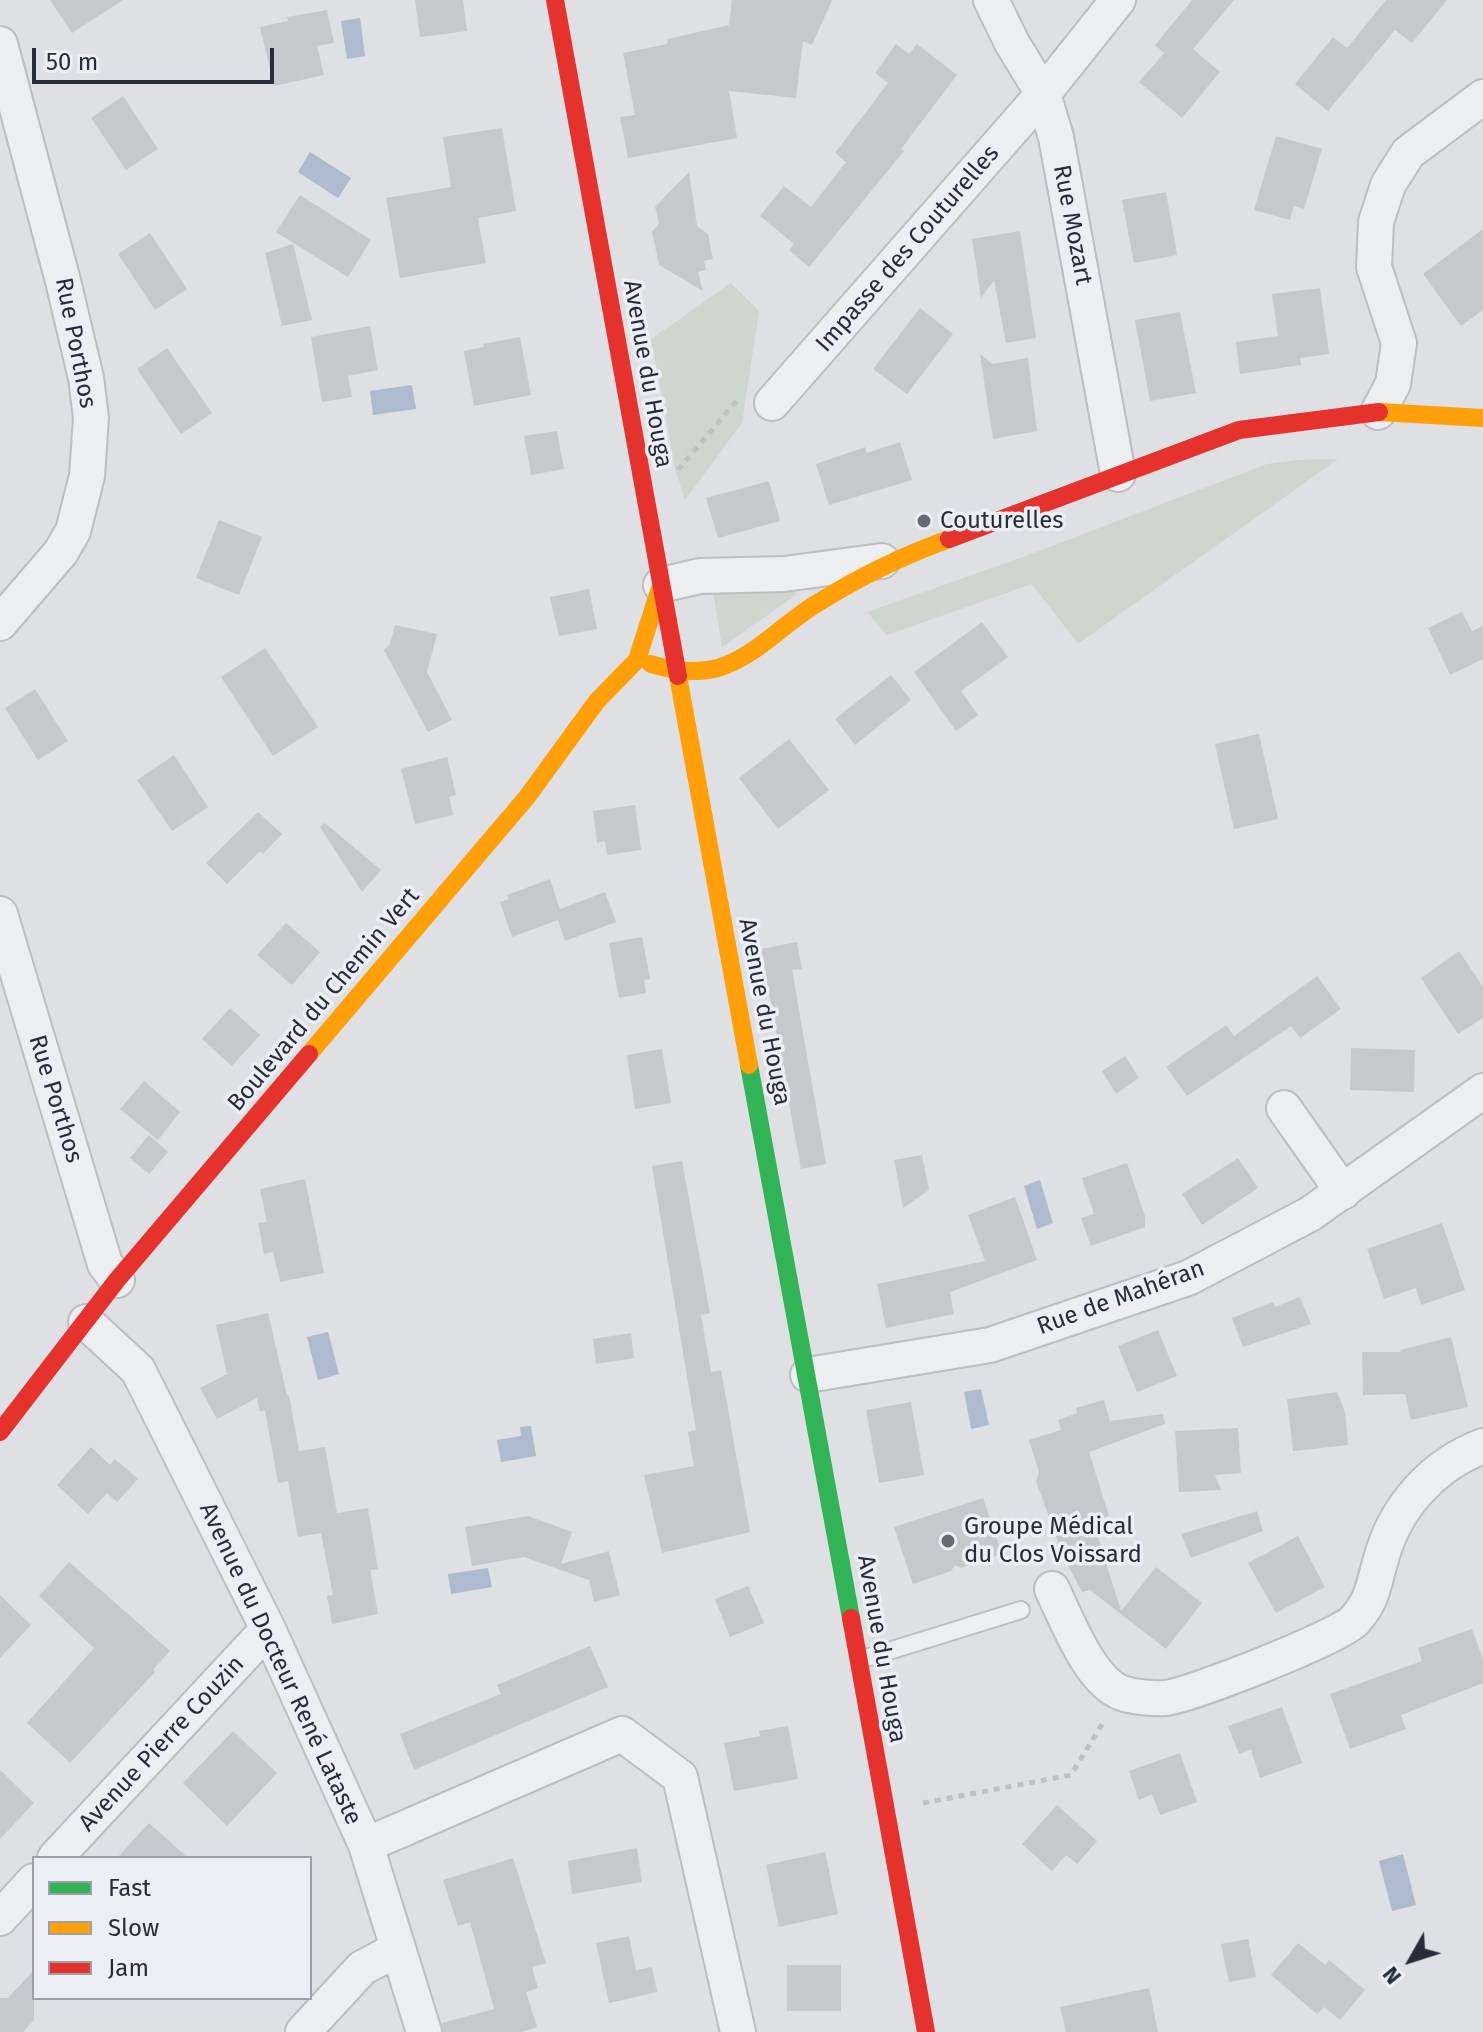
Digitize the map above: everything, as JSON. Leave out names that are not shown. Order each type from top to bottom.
[{"type":"main road","name":"Avenue du Houga","points":[[555,0],[926,2032]]},
{"type":"main road","points":[[637,660],[677,672],[717,668],[746,655],[814,605],[895,559],[1239,430],[1378,412],[1483,418]]},
{"type":"main road","name":"Boulevard du Chemin Vert","points":[[0,1432],[117,1280],[527,797],[597,701],[637,660],[661,585]]},
{"type":"street","name":"Rue Mozart","points":[[991,0],[1012,43],[1043,94],[1056,137],[1118,474]]},
{"type":"street","points":[[1043,94],[1118,0]]},
{"type":"street","name":"Rue Porthos","points":[[0,44],[63,281],[86,378],[91,418],[87,476],[73,531],[61,552],[0,623]]},
{"type":"street","name":"Impasse des Couturelles","points":[[772,403],[1043,94]]},
{"type":"street","points":[[1378,412],[1393,384],[1399,343],[1374,267],[1376,222],[1388,185],[1408,153],[1483,97]]},
{"type":"street","points":[[661,585],[700,576],[784,574],[895,559]]},
{"type":"street","name":"Rue Porthos","points":[[0,914],[105,1264],[117,1280]]},
{"type":"street","name":"Rue de Mahéran","points":[[808,1375],[990,1345],[1188,1278],[1310,1214],[1483,1091]]},
{"type":"street","points":[[1284,1108],[1343,1192]]},
{"type":"street","name":"Avenue du Docteur René Lataste","points":[[86,1322],[138,1370],[268,1629],[366,1845],[424,2032]]},
{"type":"street","points":[[1052,1589],[1084,1653],[1102,1679],[1122,1693],[1165,1698],[1208,1686],[1324,1640],[1353,1623],[1375,1589],[1388,1537],[1406,1506],[1429,1477],[1453,1459],[1483,1446]]},
{"type":"street","name":"Avenue Pierre Couzin","points":[[57,1856],[268,1629]]},
{"type":"street","points":[[366,1845],[622,1734],[680,1777],[738,2032]]},
{"type":"street","points":[[0,1918],[32,1883]]},
{"type":"street","points":[[303,2032],[362,1968],[398,1949]]},
{"type":"lane","points":[[859,1660],[1021,1610]]},
{"type":"path","points":[[676,472],[747,389],[772,403]]},
{"type":"path","points":[[886,1810],[1071,1775],[1122,1693]]},
{"type":"shaded area","points":[[731,283],[759,311],[742,423],[685,500],[676,472],[651,339]]},
{"type":"shaded area","points":[[1338,459],[1078,644],[1032,584],[887,635],[867,612],[1023,557],[1267,464]]},
{"type":"shaded area","points":[[789,587],[797,594],[722,647],[713,591]]},
{"type":"water","points":[[360,18],[365,56],[347,59],[341,21]]},
{"type":"water","points":[[310,152],[351,178],[338,198],[298,172]]},
{"type":"water","points":[[412,385],[416,409],[373,415],[370,391]]},
{"type":"water","points":[[1040,1180],[1053,1223],[1037,1229],[1024,1186]]},
{"type":"water","points":[[328,1332],[339,1374],[318,1380],[307,1337]]},
{"type":"water","points":[[981,1389],[989,1425],[971,1429],[964,1392]]},
{"type":"water","points":[[531,1426],[536,1456],[501,1462],[497,1440],[521,1436],[520,1427]]},
{"type":"water","points":[[488,1568],[492,1587],[451,1594],[448,1574]]},
{"type":"water","points":[[1403,1854],[1416,1905],[1392,1911],[1379,1861]]},
{"type":"building","points":[[50,0],[123,0],[72,33]]},
{"type":"building","points":[[415,0],[463,0],[467,31],[420,37]]},
{"type":"building","points":[[732,0],[832,0],[812,45],[803,41],[796,98],[729,91],[737,138],[628,158],[620,117],[635,115],[623,53],[667,44],[668,39],[729,25]]},
{"type":"building","points":[[1192,0],[1234,0],[1193,49],[1220,72],[1182,118],[1139,82],[1164,53],[1155,45]]},
{"type":"building","points":[[1386,0],[1447,0],[1412,43],[1395,30],[1328,111],[1295,84],[1333,37],[1347,48]]},
{"type":"building","points":[[327,10],[334,43],[317,46],[324,75],[274,86],[260,27],[288,21],[287,17]]},
{"type":"building","points":[[896,44],[909,54],[917,44],[957,75],[901,149],[904,151],[809,267],[789,250],[794,244],[760,216],[784,186],[811,207],[846,162],[835,153],[888,83],[875,73]]},
{"type":"building","points":[[123,96],[158,149],[126,170],[91,118]]},
{"type":"building","points":[[502,128],[516,211],[478,218],[486,263],[400,278],[386,198],[451,187],[443,137]]},
{"type":"building","points":[[1276,136],[1322,149],[1304,209],[1294,206],[1290,220],[1254,210]]},
{"type":"building","points":[[689,172],[697,226],[708,234],[713,259],[704,261],[706,270],[698,272],[703,291],[659,265],[652,232],[659,223],[655,207]]},
{"type":"building","points":[[1166,192],[1177,255],[1134,263],[1122,200]]},
{"type":"building","points":[[300,195],[371,240],[348,277],[276,232]]},
{"type":"building","points":[[1483,229],[1483,310],[1461,326],[1423,274]]},
{"type":"building","points":[[1020,231],[1036,338],[1006,343],[994,280],[981,298],[972,239]]},
{"type":"building","points":[[150,233],[187,289],[155,310],[118,254]]},
{"type":"building","points":[[293,244],[312,320],[282,326],[265,253]]},
{"type":"building","points":[[1320,288],[1329,354],[1300,358],[1301,365],[1240,374],[1236,342],[1278,336],[1272,294]]},
{"type":"building","points":[[920,308],[953,334],[907,394],[873,369]]},
{"type":"building","points":[[1180,312],[1196,393],[1150,401],[1135,320]]},
{"type":"building","points":[[370,326],[378,370],[348,376],[352,397],[322,402],[311,337]]},
{"type":"building","points":[[520,337],[531,395],[474,406],[464,351]]},
{"type":"building","points":[[167,348],[212,413],[181,434],[137,369]]},
{"type":"building","points":[[980,354],[992,364],[1028,358],[1037,431],[993,439]]},
{"type":"building","points":[[557,431],[564,469],[531,475],[524,436]]},
{"type":"building","points":[[900,442],[912,480],[829,505],[816,464],[865,447],[867,453]]},
{"type":"building","points":[[769,481],[780,521],[718,538],[706,498]]},
{"type":"building","points":[[219,520],[262,537],[239,595],[196,578]]},
{"type":"building","points":[[589,589],[597,629],[559,636],[550,597]]},
{"type":"building","points":[[1462,612],[1472,631],[1483,626],[1483,659],[1450,675],[1428,628]]},
{"type":"building","points":[[982,622],[1008,657],[961,691],[978,715],[956,731],[914,672]]},
{"type":"building","points":[[395,625],[437,634],[427,672],[452,720],[428,732],[384,650],[390,644]]},
{"type":"building","points":[[265,648],[318,727],[273,756],[221,677]]},
{"type":"building","points":[[891,675],[911,700],[855,745],[835,719]]},
{"type":"building","points":[[35,689],[68,741],[38,760],[5,708]]},
{"type":"building","points":[[1259,734],[1278,819],[1234,829],[1215,744]]},
{"type":"building","points":[[789,739],[829,790],[778,829],[739,778]]},
{"type":"building","points":[[174,755],[208,807],[172,831],[137,780]]},
{"type":"building","points":[[447,757],[456,795],[449,797],[453,815],[415,824],[401,769]]},
{"type":"building","points":[[635,805],[641,850],[607,855],[605,841],[597,843],[593,811]]},
{"type":"building","points":[[258,812],[282,834],[227,884],[206,863]]},
{"type":"building","points":[[325,823],[381,870],[362,892],[320,827]]},
{"type":"building","points":[[550,879],[560,909],[605,892],[616,922],[565,941],[558,920],[512,937],[500,902],[509,899],[507,895]]},
{"type":"building","points":[[286,923],[320,952],[292,985],[257,955]]},
{"type":"building","points":[[642,937],[650,979],[644,980],[646,993],[619,998],[609,943]]},
{"type":"building","points":[[797,942],[802,969],[792,970],[826,1164],[801,1169],[761,949]]},
{"type":"building","points":[[1459,951],[1483,987],[1483,1018],[1458,1034],[1421,978]]},
{"type":"building","points":[[1317,976],[1341,1009],[1300,1038],[1291,1026],[1187,1096],[1166,1067],[1226,1025],[1234,1036]]},
{"type":"building","points":[[230,1008],[260,1035],[232,1066],[202,1039]]},
{"type":"building","points":[[1351,1048],[1415,1050],[1414,1092],[1350,1090]]},
{"type":"building","points":[[662,1049],[671,1103],[635,1109],[627,1055]]},
{"type":"building","points":[[1125,1056],[1139,1078],[1116,1094],[1102,1071]]},
{"type":"building","points":[[144,1081],[180,1112],[158,1140],[120,1109]]},
{"type":"building","points":[[149,1135],[168,1152],[149,1174],[130,1158]]},
{"type":"building","points":[[922,1155],[929,1190],[903,1208],[894,1160]]},
{"type":"building","points":[[1238,1158],[1258,1188],[1202,1225],[1182,1194]]},
{"type":"building","points":[[682,1161],[710,1313],[701,1315],[711,1372],[721,1370],[750,1532],[662,1553],[644,1475],[694,1466],[688,1432],[696,1430],[652,1166]]},
{"type":"building","points":[[1127,1163],[1145,1216],[1145,1227],[1091,1246],[1081,1218],[1094,1214],[1082,1178]]},
{"type":"building","points":[[305,1179],[324,1273],[280,1282],[273,1252],[264,1254],[258,1223],[267,1222],[260,1189]]},
{"type":"building","points":[[1015,1197],[1037,1260],[950,1292],[954,1314],[886,1328],[877,1284],[985,1261],[968,1215]]},
{"type":"building","points":[[1442,1223],[1465,1290],[1421,1305],[1416,1288],[1384,1299],[1367,1249]]},
{"type":"building","points":[[1300,1297],[1311,1324],[1243,1347],[1232,1318],[1273,1302],[1275,1307]]},
{"type":"building","points":[[268,1313],[289,1395],[299,1451],[325,1447],[337,1513],[368,1508],[378,1569],[370,1570],[378,1614],[332,1624],[327,1596],[333,1595],[321,1533],[298,1537],[288,1481],[278,1483],[265,1410],[260,1412],[257,1398],[217,1419],[200,1388],[227,1374],[216,1325]]},
{"type":"building","points":[[1158,1330],[1177,1376],[1137,1392],[1118,1346]]},
{"type":"building","points":[[631,1333],[634,1358],[596,1364],[593,1339]]},
{"type":"building","points":[[1451,1337],[1468,1407],[1411,1420],[1405,1394],[1363,1395],[1362,1352],[1401,1352]]},
{"type":"building","points":[[1337,1392],[1345,1412],[1348,1445],[1293,1451],[1287,1399]]},
{"type":"building","points":[[1104,1400],[1110,1421],[1163,1414],[1165,1424],[1089,1452],[1109,1516],[1093,1521],[1121,1611],[1156,1567],[1202,1603],[1166,1649],[1090,1590],[1082,1592],[1063,1556],[1036,1481],[1039,1472],[1029,1440],[1061,1430],[1058,1420],[1077,1413],[1076,1408]]},
{"type":"building","points":[[911,1402],[924,1475],[879,1483],[866,1410]]},
{"type":"building","points":[[1238,1428],[1241,1473],[1215,1475],[1221,1490],[1179,1492],[1175,1431]]},
{"type":"building","points":[[91,1447],[110,1465],[115,1459],[138,1479],[117,1502],[107,1493],[88,1514],[57,1485]]},
{"type":"building","name":"Groupe Médical du Clos Voissard","points":[[983,1498],[1002,1554],[961,1568],[955,1565],[951,1571],[913,1584],[894,1527]]},
{"type":"building","points":[[1257,1511],[1263,1531],[1191,1558],[1181,1534]]},
{"type":"building","points":[[528,1516],[572,1532],[561,1564],[609,1551],[620,1595],[594,1602],[589,1580],[524,1557],[472,1566],[465,1527]]},
{"type":"building","points":[[1298,1536],[1325,1587],[1276,1613],[1248,1563]]},
{"type":"building","points":[[69,1562],[170,1651],[153,1670],[155,1672],[70,1763],[27,1723],[94,1648],[39,1596]]},
{"type":"building","points":[[748,1586],[764,1623],[730,1637],[715,1599]]},
{"type":"building","points":[[0,1595],[31,1625],[0,1658]]},
{"type":"building","points":[[1472,1629],[1483,1659],[1483,1683],[1401,1715],[1406,1729],[1350,1749],[1330,1694],[1422,1661],[1418,1648]]},
{"type":"building","points":[[590,1646],[608,1687],[414,1770],[400,1734],[501,1694],[497,1685]]},
{"type":"building","points":[[1282,1707],[1302,1763],[1260,1778],[1251,1750],[1239,1754],[1228,1726]]},
{"type":"building","points":[[788,1726],[798,1779],[734,1791],[724,1743],[760,1736],[759,1731]]},
{"type":"building","points":[[233,1731],[277,1773],[227,1826],[183,1783]]},
{"type":"building","points":[[1180,1753],[1197,1802],[1160,1815],[1152,1794],[1139,1800],[1129,1771]]},
{"type":"building","points":[[0,1770],[34,1803],[0,1839]]},
{"type":"building","points":[[1057,1805],[1097,1841],[1077,1864],[1066,1855],[1052,1871],[1022,1844]]},
{"type":"building","points":[[149,1823],[186,1856],[119,1856]]},
{"type":"building","points":[[637,1848],[642,1882],[572,1894],[568,1861]]},
{"type":"building","points":[[825,1852],[838,1914],[779,1927],[766,1865]]},
{"type":"building","points":[[513,1858],[546,1963],[532,1967],[538,1988],[526,1992],[537,2027],[522,2032],[443,2032],[442,2023],[494,2009],[470,1922],[458,1926],[443,1880]]},
{"type":"building","points":[[629,1936],[636,1970],[652,1967],[657,1992],[609,2003],[596,1943]]},
{"type":"building","points":[[1248,1939],[1256,1977],[1229,1982],[1221,1944]]},
{"type":"building","points":[[1298,1943],[1325,1965],[1329,1960],[1365,1990],[1340,2020],[1324,2007],[1317,2014],[1271,1975]]},
{"type":"building","points":[[787,1965],[841,1965],[841,2011],[787,2011]]},
{"type":"building","points":[[32,1972],[34,2020],[23,2032],[0,2032],[0,1998],[8,1998]]},
{"type":"building","points":[[1149,1988],[1158,2032],[1066,2032],[1060,2007]]},
{"type":"traffic: fast","points":[[749,1065],[851,1618]]},
{"type":"traffic: slow","points":[[1379,412],[1483,418]]},
{"type":"traffic: slow","points":[[651,664],[692,671],[709,670],[731,663],[848,585],[949,539]]},
{"type":"traffic: slow","points":[[309,1054],[527,797],[597,701],[637,660],[659,591]]},
{"type":"traffic: slow","points":[[678,676],[749,1065]]},
{"type":"traffic: jam","points":[[555,0],[678,676]]},
{"type":"traffic: jam","points":[[949,539],[1239,430],[1379,412]]},
{"type":"traffic: jam","points":[[0,1432],[117,1280],[309,1054]]},
{"type":"traffic: jam","points":[[851,1618],[926,2032]]},
{"type":"place","name":"Couturelles","points":[[924,521]]},
{"type":"place","name":"Groupe Médical du Clos Voissard","points":[[948,1541]]}]
